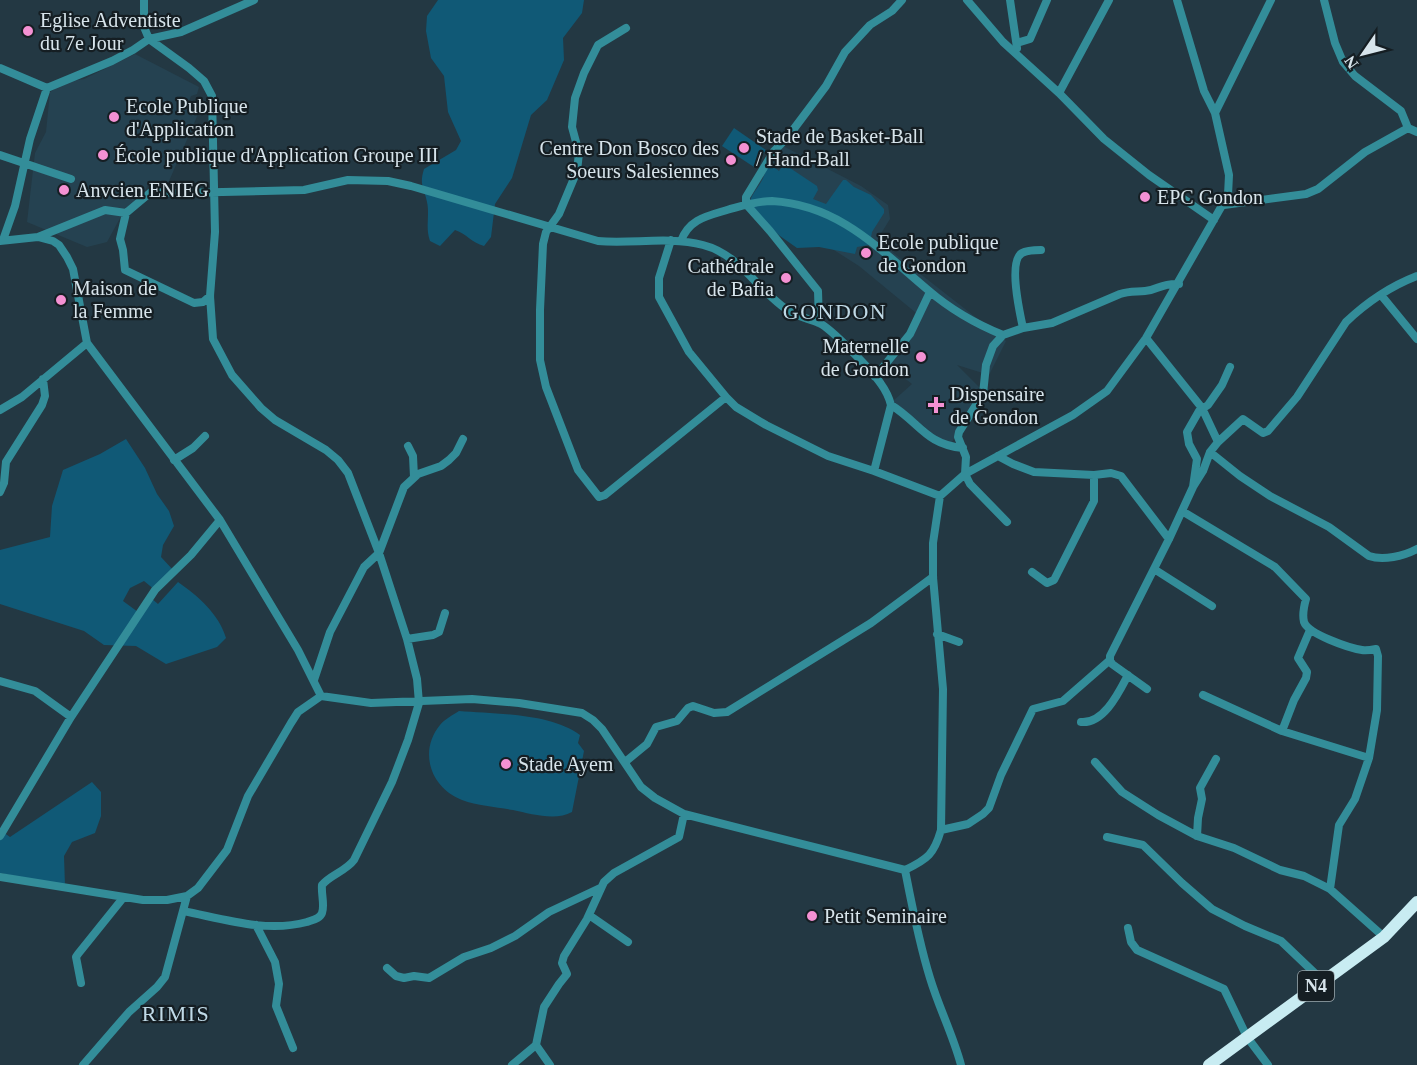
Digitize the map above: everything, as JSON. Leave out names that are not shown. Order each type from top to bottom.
[{"type":"highway","name":"N4","points":[[1209,1065],[1384,937],[1417,902]]},
{"type":"street","points":[[144,0],[144,27],[149,39],[204,81],[212,96],[215,232],[210,296],[213,339],[232,375],[268,414],[326,450],[348,473],[379,553],[406,639],[417,679],[419,703],[397,770],[354,860],[322,885],[322,914],[315,919],[291,926],[256,925],[183,911]]},
{"type":"street","points":[[0,68],[47,88],[112,61],[149,39],[181,32],[254,0]]},
{"type":"street","points":[[819,323],[818,291],[746,204],[746,197],[774,151],[819,96],[845,52],[870,25],[896,8],[902,0]]},
{"type":"street","points":[[967,0],[981,18],[1104,139],[1149,175],[1214,220]]},
{"type":"street","points":[[1010,0],[1017,54]]},
{"type":"street","points":[[1017,43],[1030,39],[1047,0]]},
{"type":"street","points":[[1059,93],[1109,0]]},
{"type":"street","points":[[0,877],[123,898],[168,900],[187,896],[198,888],[227,850],[248,796],[298,712],[321,696],[371,703],[419,703],[472,699],[582,712],[602,729],[641,787],[655,798],[684,814],[905,870],[923,862],[936,848],[941,830],[943,689],[933,577],[933,543],[940,496],[965,474],[1073,415],[1097,399],[1115,381],[1146,338],[1224,205],[1230,184],[1215,113],[1204,91],[1177,0]]},
{"type":"street","points":[[1215,113],[1271,0]]},
{"type":"street","points":[[1324,0],[1337,50],[1343,62],[1355,76],[1401,111],[1408,128],[1417,132]]},
{"type":"street","points":[[627,28],[598,45],[575,98],[572,127],[579,153],[577,171],[559,214],[549,227],[543,244],[540,360],[546,387],[578,470],[599,497],[605,495],[726,398]]},
{"type":"street","points":[[47,88],[30,138],[15,206],[1,241],[38,237],[105,210],[126,213]]},
{"type":"street","points":[[1224,205],[1306,194],[1318,189],[1365,152],[1408,128]]},
{"type":"street","points":[[0,155],[71,180]]},
{"type":"street","points":[[210,296],[204,302],[194,303],[125,270],[120,239],[126,213],[151,192],[304,190],[348,180],[388,181],[598,241],[618,243],[671,240],[704,245],[723,253],[742,267],[786,309],[804,320],[819,323],[830,330],[875,376],[888,395],[891,405],[874,471]]},
{"type":"street","points":[[681,241],[684,233],[698,218],[746,204],[771,201],[817,211],[845,222],[877,245],[930,292],[962,314],[1003,335]]},
{"type":"street","points":[[38,237],[59,245],[73,269],[87,343],[220,520],[298,650],[321,696]]},
{"type":"street","points":[[671,240],[659,278],[659,297],[689,352],[726,398],[766,425],[828,456],[940,496]]},
{"type":"street","points":[[1023,328],[1016,281],[1016,261],[1021,253],[1041,250]]},
{"type":"street","points":[[941,830],[968,824],[989,808],[1001,775],[1033,709],[1063,701],[1110,660],[1193,487],[1203,471],[1210,452],[1218,442],[1242,419],[1263,433],[1268,432],[1297,397],[1346,322],[1381,295],[1417,276]]},
{"type":"street","points":[[1007,522],[975,490],[965,474],[966,457],[958,437],[983,394],[986,365],[993,346],[1003,335],[1023,328],[1052,323],[1120,294],[1147,291],[1164,284],[1179,284]]},
{"type":"street","points":[[875,376],[910,334],[930,292]]},
{"type":"street","points":[[1381,295],[1417,339]]},
{"type":"street","points":[[1146,338],[1202,408],[1218,442]]},
{"type":"street","points":[[0,410],[22,397],[87,343]]},
{"type":"street","points":[[1193,487],[1197,459],[1189,444],[1187,432],[1202,408],[1208,405],[1222,385],[1230,367]]},
{"type":"street","points":[[0,492],[4,483],[6,462],[42,405],[45,396],[43,379]]},
{"type":"street","points":[[891,405],[934,440],[949,447],[963,448]]},
{"type":"street","points":[[174,460],[193,448],[205,436]]},
{"type":"street","points":[[314,680],[330,632],[364,567],[379,553],[404,487],[418,474],[441,466],[456,453],[463,439]]},
{"type":"street","points":[[408,446],[413,456],[414,477]]},
{"type":"street","points":[[1210,452],[1270,496],[1329,527],[1373,558],[1399,556],[1417,549]]},
{"type":"street","points":[[998,456],[1034,472],[1094,475],[1111,473],[1121,476],[1169,539]]},
{"type":"street","points":[[1032,572],[1047,583],[1054,580],[1094,501],[1094,475]]},
{"type":"street","points":[[1182,511],[1275,567],[1306,599],[1303,611],[1304,623],[1310,630],[1346,646],[1364,651],[1376,649],[1378,656],[1377,710],[1369,758],[1355,799],[1339,825],[1330,889]]},
{"type":"street","points":[[0,836],[71,717],[155,590],[191,555],[220,520]]},
{"type":"street","points":[[1154,569],[1212,606]]},
{"type":"street","points":[[625,762],[647,744],[651,733],[660,725],[677,721],[688,708],[693,706],[714,713],[727,712],[871,623],[933,577]]},
{"type":"street","points":[[406,639],[434,636],[439,633],[445,614]]},
{"type":"street","points":[[1282,731],[1308,672],[1298,658],[1310,630]]},
{"type":"street","points":[[937,634],[959,642]]},
{"type":"street","points":[[1110,660],[1147,689]]},
{"type":"street","points":[[1081,722],[1088,722],[1108,708],[1128,675]]},
{"type":"street","points":[[0,681],[35,691],[71,717]]},
{"type":"street","points":[[1203,695],[1282,731],[1369,758]]},
{"type":"street","points":[[1197,836],[1202,799],[1200,788],[1215,759]]},
{"type":"street","points":[[1095,762],[1122,792],[1158,815],[1197,836],[1234,848],[1280,870],[1304,876],[1330,889],[1384,937]]},
{"type":"street","points":[[512,1065],[536,1045],[544,1007],[567,974],[562,963],[564,956],[589,915],[600,888],[614,873],[679,837],[684,814]]},
{"type":"street","points":[[1107,837],[1143,845],[1182,884],[1212,909],[1281,941],[1323,981]]},
{"type":"street","points":[[905,870],[922,952],[951,1030],[961,1065]]},
{"type":"street","points":[[387,968],[396,976],[404,978],[414,976],[429,978],[464,957],[491,948],[515,936],[549,912],[600,888]]},
{"type":"street","points":[[83,1065],[129,1012],[157,987],[165,976],[187,896]]},
{"type":"street","points":[[81,983],[78,954],[123,898]]},
{"type":"street","points":[[589,915],[628,942]]},
{"type":"street","points":[[256,925],[275,962],[279,984],[276,1006],[293,1048]]},
{"type":"street","points":[[1128,928],[1131,942],[1137,950],[1224,989],[1247,1037],[1268,1065]]},
{"type":"street","points":[[536,1045],[550,1065]]},
{"type":"shaded area","points":[[438,0],[584,0],[582,13],[563,38],[564,60],[547,100],[531,115],[512,178],[495,204],[491,237],[484,246],[455,230],[440,246],[430,241],[429,236],[428,207],[422,183],[424,169],[456,150],[461,141],[448,112],[444,76],[431,58],[426,31],[427,16]]},
{"type":"shaded area","name":"Ecole Publique d'Application","points":[[135,54],[199,87],[197,94],[191,96],[189,101],[199,112],[166,188],[148,184],[137,209],[125,209],[107,242],[87,247],[27,222],[35,153],[46,132],[50,92],[65,82],[84,79]]},
{"type":"shaded area","name":"Stade de Basket-Ball / Hand-Ball","points":[[734,128],[766,150],[754,167],[722,146]]},
{"type":"shaded area","name":"Ecole publique de Gondon","points":[[781,145],[861,186],[888,205],[890,219],[877,240],[1006,341],[989,375],[957,365],[981,389],[949,447],[893,401],[912,384],[888,365],[921,317],[859,266],[749,196]]},
{"type":"shaded area","points":[[770,164],[779,171],[783,165],[787,166],[817,186],[818,190],[813,199],[826,204],[843,180],[871,195],[884,209],[884,213],[872,232],[870,243],[857,247],[855,254],[819,247],[797,248],[780,236],[747,208],[763,178],[767,165]]},
{"type":"shaded area","points":[[126,439],[169,511],[174,526],[163,545],[161,557],[174,571],[155,590],[144,581],[130,588],[123,601],[138,612],[151,598],[158,604],[178,582],[213,613],[226,638],[217,647],[166,664],[136,646],[104,645],[84,631],[0,604],[0,550],[50,537],[52,506],[63,470],[100,454]]},
{"type":"shaded area","name":"Stade Ayem","points":[[459,711],[505,714],[554,722],[580,735],[578,743],[584,751],[572,812],[559,816],[543,816],[481,805],[462,800],[442,787],[431,768],[430,746],[433,735],[440,725]]},
{"type":"shaded area","points":[[92,782],[101,792],[101,816],[95,833],[72,842],[64,856],[65,886],[0,873],[0,830],[10,837]]},
{"type":"place","name":"Eglise Adventiste du 7e Jour","points":[[28,31]]},
{"type":"place","name":"Ecole Publique d'Application","points":[[114,117]]},
{"type":"place","name":"Stade de Basket-Ball / Hand-Ball","points":[[744,148]]},
{"type":"place","name":"École publique d'Application Groupe III","points":[[103,155]]},
{"type":"place","name":"Centre Don Bosco des Soeurs Salesiennes","points":[[731,160]]},
{"type":"place","name":"Anvcien ENIEG","points":[[64,190]]},
{"type":"place","name":"EPC Gondon","points":[[1145,197]]},
{"type":"place","name":"Ecole publique de Gondon","points":[[866,253]]},
{"type":"place","name":"Cathédrale de Bafia","points":[[786,278]]},
{"type":"place","name":"Maison de la Femme","points":[[61,300]]},
{"type":"place","name":"Maternelle de Gondon","points":[[921,357]]},
{"type":"place","name":"Dispensaire de Gondon","points":[[936,405]]},
{"type":"place","name":"Stade Ayem","points":[[506,764]]},
{"type":"place","name":"Petit Seminaire","points":[[812,916]]},
{"type":"district","name":"GONDON","points":[[835,311]]},
{"type":"district","name":"RIMIS","points":[[176,1013]]}]
